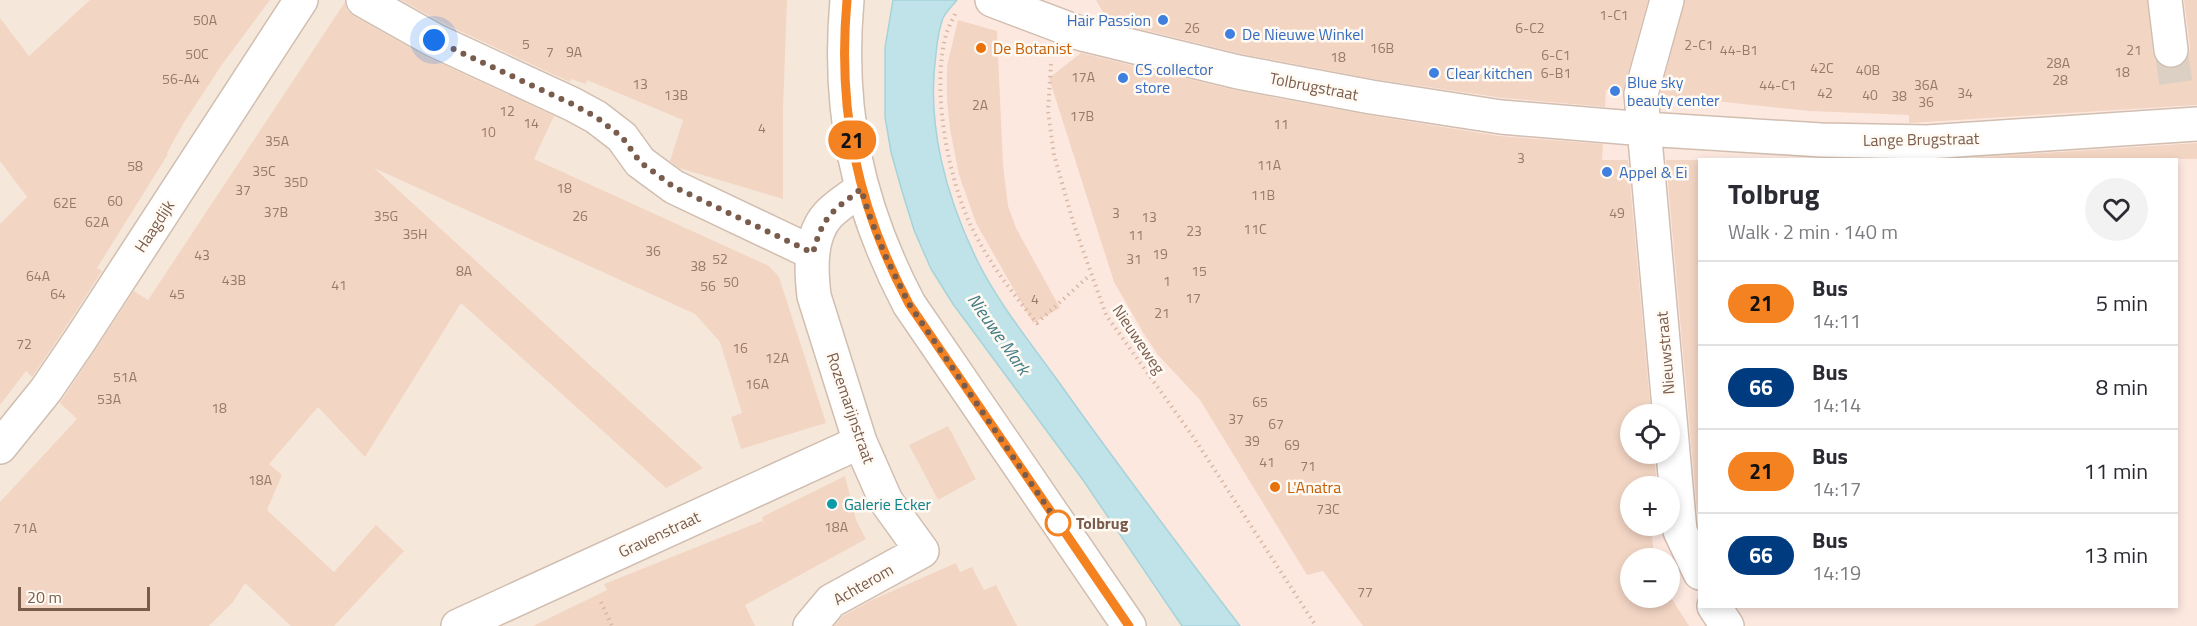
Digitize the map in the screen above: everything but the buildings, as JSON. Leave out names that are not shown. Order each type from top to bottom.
[{"type":"street","name":"Haagdijk","points":[[0,447],[46,390],[80,340],[301,0]]},
{"type":"street","points":[[363,0],[434,40],[596,117],[622,137],[640,162],[674,187],[813,253]]},
{"type":"street","points":[[847,0],[843,56],[849,129],[861,189],[885,255],[909,304],[1129,626]]},
{"type":"street","name":"Tolbrugstraat","points":[[992,0],[1056,12],[1082,34],[1238,72],[1371,97],[1501,117],[1645,129]]},
{"type":"street","name":"Nieuwstraat","points":[[1667,0],[1641,94],[1680,531],[1698,569]]},
{"type":"street","points":[[2165,0],[2171,50]]},
{"type":"street","name":"Lange Brugstraat","points":[[1645,129],[1821,140],[1927,142],[2185,116]]},
{"type":"street","name":"Rozemarijnstraat","points":[[861,189],[827,216],[818,234],[813,253],[814,296],[860,442],[886,501],[922,551]]},
{"type":"street","name":"Gravenstraat","points":[[458,626],[860,442]]},
{"type":"street","name":"Achterom","points":[[810,626],[831,601],[922,551]]},
{"type":"street","points":[[1715,608],[1726,626]]},
{"type":"path","points":[[959,7],[946,35],[942,67],[942,100],[946,140],[954,180],[973,231],[1010,290],[1037,323],[1090,275]]},
{"type":"path","name":"Nieuweweg","points":[[1056,12],[1049,83],[1050,132],[1063,190],[1090,275],[1106,315],[1194,438],[1316,626]]},
{"type":"shaded area","points":[[0,0],[2197,0],[2197,626],[0,626]]},
{"type":"shaded area","points":[[957,0],[2197,0],[2197,626],[1240,626],[1114,460],[1024,334],[978,262],[963,230],[942,166],[933,102],[933,71],[943,17]]},
{"type":"water","name":"Nieuwe Mark","points":[[893,0],[957,0],[944,16],[939,31],[936,49],[934,107],[941,160],[966,236],[985,276],[1015,322],[1125,474],[1240,626],[1182,626],[1083,480],[953,304],[931,269],[914,230],[902,191],[891,152],[885,117],[885,48]]},
{"type":"tunnel","points":[[2171,50],[2178,98]]},
{"type":"bus line","name":"21","points":[[847,0],[843,56],[849,129],[861,189],[885,255],[909,304],[1129,626]]},
{"type":"place","name":"Hair Passion","points":[[1163,20]]},
{"type":"place","name":"De Nieuwe Winkel","points":[[1230,34]]},
{"type":"place","name":"De Botanist","points":[[981,48]]},
{"type":"place","name":"Clear kitchen","points":[[1434,73]]},
{"type":"place","name":"CS collector store","points":[[1123,78]]},
{"type":"place","name":"Blue sky beauty center","points":[[1615,91]]},
{"type":"place","name":"Appel & Ei","points":[[1607,172]]},
{"type":"place","name":"L'Anatra","points":[[1275,487]]},
{"type":"place","name":"Galerie Ecker","points":[[832,504]]},
{"type":"place","name":"Tolbrug","points":[[1058,523]]},
{"type":"route","points":[[434,40],[544,90],[596,117],[622,137],[640,162],[674,187],[813,253],[818,234],[827,216],[861,189],[885,255],[909,304],[1058,523]]}]
